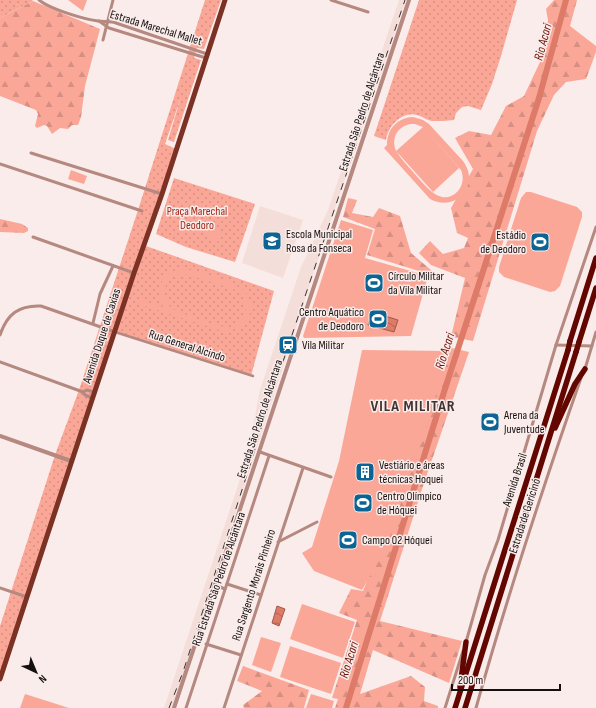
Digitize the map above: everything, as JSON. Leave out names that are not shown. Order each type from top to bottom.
[{"type":"highway","name":"Avenida Brasil","points":[[455,708],[596,258]]},
{"type":"highway","name":"Avenida Brasil","points":[[465,708],[596,288]]},
{"type":"highway","points":[[548,441],[575,384],[585,369]]},
{"type":"highway","points":[[459,694],[466,642]]},
{"type":"main road","name":"Avenida Duque de Caxias","points":[[0,680],[92,398],[162,194],[225,0]]},
{"type":"street","name":"Estrada Marechal Mallet","points":[[39,0],[68,13],[99,22],[106,27],[207,56]]},
{"type":"street","points":[[103,40],[113,0]]},
{"type":"street","points":[[331,0],[368,12]]},
{"type":"street","name":"Estrada São Pedro de Alcântara","points":[[174,708],[409,0]]},
{"type":"street","name":"Estrada Marechal Mallet","points":[[99,22],[107,21],[151,35],[207,56]]},
{"type":"street","points":[[149,40],[151,35]]},
{"type":"street","points":[[31,153],[162,194]]},
{"type":"street","points":[[0,164],[142,211]]},
{"type":"street","points":[[445,708],[485,575],[498,540],[556,345],[596,228]]},
{"type":"street","points":[[33,237],[134,273]]},
{"type":"street","points":[[93,323],[100,294],[113,266]]},
{"type":"street","points":[[0,335],[6,321],[16,312],[31,306],[41,306],[115,332]]},
{"type":"street","name":"Rua General Alcindo","points":[[115,332],[253,376]]},
{"type":"street","name":"Estrada de Gericinó","points":[[476,708],[496,637],[596,332]]},
{"type":"street","points":[[556,345],[592,346]]},
{"type":"street","points":[[0,363],[83,392],[85,395],[92,398]]},
{"type":"street","points":[[83,392],[87,390],[94,392]]},
{"type":"street","points":[[0,436],[72,461]]},
{"type":"street","points":[[260,452],[331,477]]},
{"type":"street","name":"Rua Estrada São Pedro de Alcântara","points":[[186,708],[206,644],[270,456]]},
{"type":"street","name":"Rua Sargento Morais Pinheiro","points":[[224,708],[302,468]]},
{"type":"street","points":[[278,542],[316,522]]},
{"type":"street","points":[[227,584],[261,595]]},
{"type":"street","points":[[215,585],[225,589]]},
{"type":"street","points":[[0,588],[27,597]]},
{"type":"street","points":[[206,644],[241,656]]},
{"type":"shaded area","points":[[399,0],[406,0],[330,223],[172,708],[164,708],[246,461],[260,390],[301,267],[328,210]]},
{"type":"shaded area","name":"Escola Municipal Rosa da Fonseca","points":[[260,206],[303,220],[283,278],[242,263]]},
{"type":"green space","points":[[0,0],[32,0],[33,1],[0,18]]},
{"type":"green space","points":[[68,0],[87,0],[83,11]]},
{"type":"green space","points":[[205,0],[221,0],[204,49],[197,48],[194,58],[201,60],[174,142],[168,140],[181,97],[165,144],[176,149],[146,246],[274,291],[251,376],[115,332],[0,679],[0,626],[55,455],[79,390],[138,210]]},
{"type":"green space","points":[[419,0],[517,0],[492,84],[481,110],[468,106],[462,107],[456,113],[454,120],[449,121],[432,121],[417,115],[406,115],[401,117],[393,125],[387,135],[386,140],[374,136]]},
{"type":"green space","points":[[554,0],[577,0],[570,26],[596,46],[596,52],[586,79],[566,82],[554,95],[537,131],[473,341],[451,337],[465,278],[431,265],[419,253],[430,241],[443,254],[464,248],[468,238],[457,233],[451,208],[473,169],[455,138],[469,131],[491,135],[506,106],[524,96],[540,62],[548,20],[546,9]]},
{"type":"green space","points":[[33,1],[100,29],[85,86],[81,117],[78,125],[72,125],[68,129],[60,128],[52,134],[47,126],[44,125],[37,128],[35,126],[38,114],[36,110],[0,96],[0,18]]},
{"type":"green space","points":[[413,117],[423,120],[429,124],[463,161],[468,170],[469,179],[463,194],[457,199],[449,202],[440,202],[430,199],[384,148],[387,145],[387,139],[394,125],[407,118]],"holes":[[[415,124],[423,127],[461,170],[462,181],[460,189],[452,196],[445,197],[433,193],[402,160],[396,151],[394,142],[396,134],[405,125]]]},
{"type":"green space","points":[[423,127],[459,168],[433,192],[396,151]]},
{"type":"green space","points":[[71,170],[87,176],[84,184],[68,179]]},
{"type":"green space","name":"Praça Marechal Deodoro","points":[[174,178],[255,204],[235,262],[186,247],[156,234]]},
{"type":"green space","name":"Estádio de Deodoro","points":[[526,192],[531,192],[577,207],[582,212],[582,217],[560,286],[555,291],[550,292],[504,277],[499,272],[499,267],[521,198]]},
{"type":"green space","points":[[348,198],[357,200],[352,213],[373,217],[379,208],[400,216],[411,253],[431,270],[432,275],[367,255],[375,229],[343,217]]},
{"type":"green space","points":[[0,219],[22,224],[28,228],[28,231],[24,233],[0,232]]},
{"type":"green space","name":"Círculo Militar da Vila Militar","points":[[341,220],[373,230],[365,258],[428,276],[411,336],[304,338],[303,336]]},
{"type":"green space","points":[[207,225],[222,231],[218,242],[203,236]]},
{"type":"green space","points":[[185,269],[198,272],[225,280],[239,287],[248,297],[251,304],[251,311],[248,318],[238,328],[230,331],[222,331],[136,303],[138,299],[163,307],[160,300],[160,287],[162,281],[171,272]],"holes":[[[181,274],[189,275],[233,289],[239,293],[243,297],[246,310],[241,321],[236,325],[224,327],[173,309],[168,304],[164,294],[167,283],[175,276]]]},
{"type":"green space","points":[[452,348],[469,352],[424,483],[380,621],[462,641],[449,683],[373,650],[360,694],[411,676],[425,687],[424,701],[438,706],[438,708],[335,708],[338,699],[332,698],[357,620],[339,613],[351,589],[363,591],[406,479],[442,357]]},
{"type":"green space","name":"Centro Olímpico de Hóquei","points":[[362,350],[450,351],[387,546],[362,590],[314,571],[302,553],[312,547],[339,461]]},
{"type":"green space","points":[[302,604],[355,622],[343,658],[290,639]]},
{"type":"green space","points":[[261,637],[281,643],[271,672],[252,665]]},
{"type":"green space","points":[[290,646],[341,663],[331,694],[280,677]]},
{"type":"green space","points":[[243,666],[309,690],[304,708],[244,708],[243,705],[262,691],[237,681]]},
{"type":"green space","points":[[25,694],[69,708],[20,708]]},
{"type":"green space","points":[[311,694],[334,701],[332,708],[306,708]]},
{"type":"water","points":[[372,312],[398,320],[394,332],[368,325]]},
{"type":"water","points":[[277,606],[285,609],[279,626],[272,623]]},
{"type":"waterway","name":"Rio Acari","points":[[346,708],[444,392],[539,98],[566,0]]},
{"type":"railway","points":[[169,708],[183,672],[265,415],[405,0]]},
{"type":"place","name":"Escola Municipal Rosa da Fonseca","points":[[272,241]]},
{"type":"place","name":"Estádio de Deodoro","points":[[540,242]]},
{"type":"place","name":"Círculo Militar da Vila Militar","points":[[374,283]]},
{"type":"place","name":"Centro Aquático de Deodoro","points":[[378,319]]},
{"type":"place","name":"Vila Militar","points":[[288,345]]},
{"type":"place","name":"Arena da Juventude","points":[[490,422]]},
{"type":"place","name":"Vestiário e áreas técnicas Hoquei","points":[[365,472]]},
{"type":"place","name":"Centro Olímpico de Hóquei","points":[[363,503]]},
{"type":"place","name":"Campo 02 Hóquei","points":[[348,540]]},
{"type":"district","name":"VILA MILITAR","points":[[413,406]]}]
